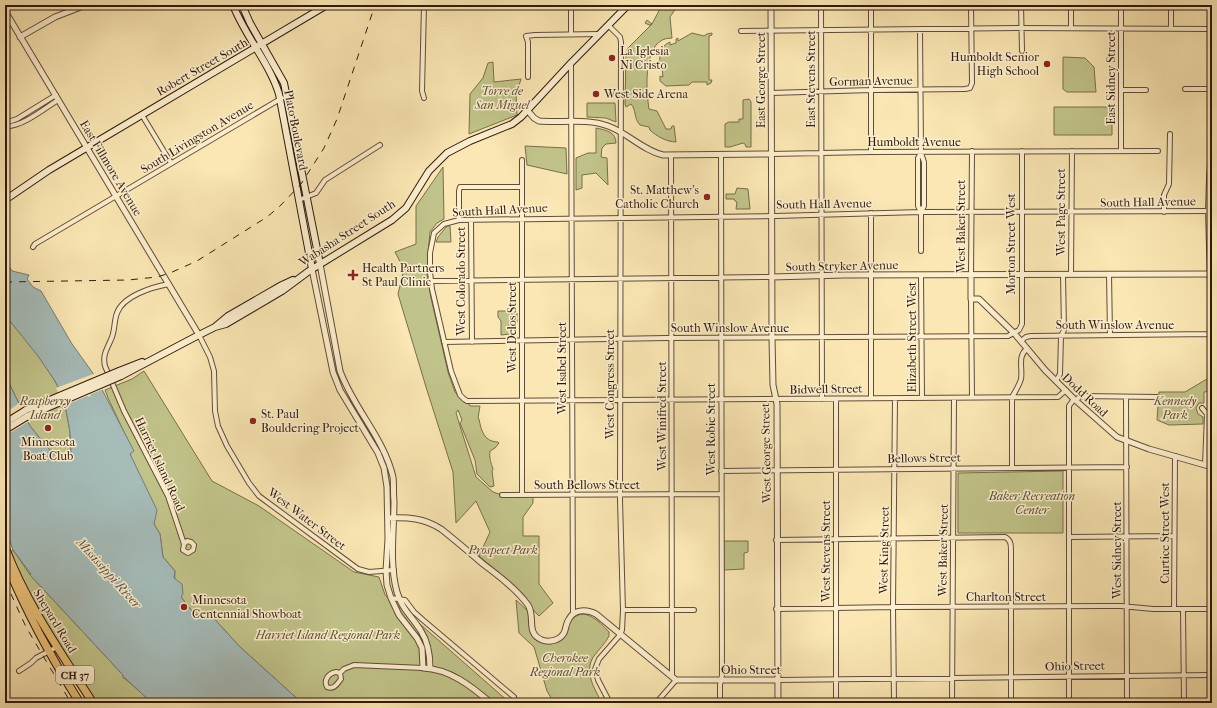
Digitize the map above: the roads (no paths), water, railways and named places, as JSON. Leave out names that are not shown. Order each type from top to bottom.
[{"type":"highway","name":"Shepard Road","points":[[5,547],[25,592],[57,647],[93,703]]},
{"type":"highway","name":"Shepard Road","points":[[5,561],[26,610],[80,703]]},
{"type":"main road","name":"Plato Boulevard","points":[[233,5],[243,27],[272,77],[280,99],[312,269]]},
{"type":"main road","name":"Plato Boulevard","points":[[242,5],[262,44],[282,78],[287,95],[320,264]]},
{"type":"main road","name":"Robert Street South","points":[[5,200],[87,147],[327,5]]},
{"type":"main road","name":"Wabasha Street South","points":[[27,413],[120,374],[215,327],[226,324],[282,291],[296,279],[380,227],[401,212],[413,198],[432,167],[447,153],[470,141],[515,122],[528,111],[571,63],[628,5]]},
{"type":"main road","points":[[5,423],[27,413]]},
{"type":"main road","points":[[5,430],[27,413]]},
{"type":"street","points":[[20,37],[55,17],[86,5]]},
{"type":"street","points":[[424,5],[422,91],[424,98]]},
{"type":"street","points":[[571,5],[571,34]]},
{"type":"street","name":"East George Street","points":[[771,5],[771,154]]},
{"type":"street","name":"East Stevens Street","points":[[821,5],[821,153]]},
{"type":"street","points":[[871,5],[871,152]]},
{"type":"street","points":[[971,5],[971,29]]},
{"type":"street","points":[[1021,5],[1020,28],[1022,51]]},
{"type":"street","points":[[1071,5],[1072,28]]},
{"type":"street","name":"East Sidney Street","points":[[1121,5],[1122,151]]},
{"type":"street","points":[[1170,5],[1171,29]]},
{"type":"street","points":[[1212,5],[1211,147],[1208,179],[1210,211],[1212,351]]},
{"type":"street","name":"East Fillmore Avenue","points":[[5,11],[200,335]]},
{"type":"street","name":"West Congress Street","points":[[609,26],[621,41],[620,494],[623,610],[622,630],[620,635]]},
{"type":"street","points":[[741,31],[771,32],[1020,28],[1212,28]]},
{"type":"street","points":[[920,29],[922,90],[921,152],[918,158],[918,206],[920,212],[921,251]]},
{"type":"street","name":"Gorman Avenue","points":[[771,93],[970,88],[972,83],[971,29]]},
{"type":"street","points":[[528,77],[528,42],[526,36],[599,34]]},
{"type":"street","name":"West Isabel Street","points":[[571,63],[572,614]]},
{"type":"street","points":[[1185,89],[1212,89]]},
{"type":"street","points":[[1121,90],[1146,90]]},
{"type":"street","name":"South Livingston Avenue","points":[[33,247],[35,244],[287,95]]},
{"type":"street","points":[[5,121],[17,119],[57,98]]},
{"type":"street","points":[[5,126],[19,124],[57,98]]},
{"type":"street","points":[[528,111],[539,121],[600,124],[621,132],[652,152],[671,156]]},
{"type":"street","points":[[142,115],[171,163]]},
{"type":"street","points":[[1164,212],[1164,195],[1169,184],[1170,134]]},
{"type":"street","points":[[299,200],[316,193],[325,180],[380,145]]},
{"type":"street","name":"West Baker Street","points":[[972,151],[972,397]]},
{"type":"street","name":"West Page Street","points":[[1071,274],[1072,151]]},
{"type":"street","name":"Humboldt Avenue","points":[[671,156],[871,152],[1158,151]]},
{"type":"street","name":"Morton Street West","points":[[1014,333],[1019,330],[1022,324],[1022,152]]},
{"type":"street","points":[[821,153],[822,399]]},
{"type":"street","name":"West George Street","points":[[771,154],[772,385],[777,404],[776,609],[778,703]]},
{"type":"street","name":"West Robie Street","points":[[720,703],[720,685],[722,675],[721,155]]},
{"type":"street","name":"West Winifred Street","points":[[671,156],[673,494],[672,610],[674,678]]},
{"type":"street","name":"West Delos Street","points":[[522,160],[522,495]]},
{"type":"street","points":[[459,220],[460,187],[521,187]]},
{"type":"street","name":"South Hall Avenue","points":[[431,281],[431,244],[434,234],[438,228],[444,224],[459,220],[772,216],[920,212],[1021,213],[1210,211]]},
{"type":"street","points":[[871,213],[871,398]]},
{"type":"street","name":"West Colorado Street","points":[[471,220],[472,342]]},
{"type":"street","points":[[320,264],[340,371],[346,386],[381,444],[388,459],[393,480],[394,570],[399,599],[405,610],[420,630],[426,642],[429,652],[430,668]]},
{"type":"street","points":[[312,269],[333,372],[340,390],[378,453],[384,468],[387,487],[388,518],[386,571],[387,585],[399,615],[417,638],[422,648],[423,668]]},
{"type":"street","points":[[1056,381],[1060,374],[1061,336],[1064,330],[1063,274]]},
{"type":"street","points":[[1109,274],[1110,335]]},
{"type":"street","name":"South Stryker Avenue","points":[[431,281],[921,275],[1211,274]]},
{"type":"street","name":"Elizabeth Street West","points":[[921,275],[922,398]]},
{"type":"street","points":[[431,281],[444,342]]},
{"type":"street","name":"Harriet Island Road","points":[[169,284],[148,289],[135,295],[121,305],[115,319],[113,335],[105,353],[104,361],[116,393],[168,496],[184,544]]},
{"type":"street","name":"Dodd Road","points":[[971,299],[979,299],[1014,333],[1045,370],[1075,400],[1117,437],[1127,442],[1212,467]]},
{"type":"street","name":"South Winslow Avenue","points":[[444,342],[672,338],[721,339],[1008,336],[1014,333]]},
{"type":"street","name":"South Winslow Avenue","points":[[1021,341],[1026,337],[1031,336],[1212,334]]},
{"type":"street","name":"West Water Street","points":[[200,335],[210,356],[214,371],[215,411],[220,431],[238,465],[256,492],[272,506],[354,567],[364,571],[394,570]]},
{"type":"street","name":"Bidwell Street","points":[[444,342],[454,381],[464,399],[471,402],[1058,397],[1066,390]]},
{"type":"street","points":[[1012,467],[1012,397],[1018,388],[1021,378],[1021,356],[1023,351],[1027,349]]},
{"type":"street","points":[[1069,703],[1069,406],[1082,396],[1157,396]]},
{"type":"street","name":"West Sidney Street","points":[[1126,397],[1127,703]]},
{"type":"street","name":"West King Street","points":[[894,703],[893,607],[895,398]]},
{"type":"street","name":"West Baker Street","points":[[952,703],[954,398]]},
{"type":"street","name":"West Stevens Street","points":[[836,399],[836,703]]},
{"type":"street","points":[[1202,408],[1206,414],[1205,465]]},
{"type":"street","name":"Curtice Street West","points":[[1174,609],[1175,456]]},
{"type":"street","name":"Bellows Street","points":[[722,470],[1127,467]]},
{"type":"street","name":"South Bellows Street","points":[[502,495],[722,494]]},
{"type":"street","points":[[388,518],[415,518],[434,524],[507,583],[529,606],[533,631],[541,639],[548,641],[559,638],[564,633],[569,618],[572,614],[582,611],[593,613],[674,678],[657,703]]},
{"type":"street","points":[[1068,537],[1174,536]]},
{"type":"street","points":[[776,540],[952,537],[1005,537],[1008,539],[1011,546],[1011,703]]},
{"type":"street","points":[[391,598],[405,600],[414,612],[514,697]]},
{"type":"street","name":"Charlton Street","points":[[776,609],[893,607],[952,608],[1011,606],[1121,606],[1174,609],[1212,609]]},
{"type":"street","points":[[1183,609],[1184,703]]},
{"type":"street","points":[[623,610],[694,610]]},
{"type":"street","points":[[610,703],[598,680],[595,669],[599,659],[620,635]]},
{"type":"street","points":[[20,671],[31,664],[36,658],[57,647]]},
{"type":"street","points":[[340,673],[344,668],[354,665],[430,668],[448,673],[461,680],[491,703]]},
{"type":"street","name":"Ohio Street","points":[[674,678],[777,680],[1010,676],[1212,675]]},
{"type":"water","name":"Mississippi River","points":[[5,260],[12,271],[29,275],[27,279],[33,287],[41,291],[72,344],[95,376],[134,451],[130,454],[157,510],[154,524],[160,534],[163,557],[175,571],[174,578],[182,584],[183,594],[181,597],[195,615],[208,612],[239,646],[302,703],[152,703],[125,678],[123,678],[123,675],[30,575],[31,574],[13,550],[5,528],[5,375],[30,426],[46,446],[61,460],[69,457],[71,453],[70,432],[64,399],[55,381],[38,356],[5,315]]},
{"type":"railway","points":[[5,282],[128,280],[157,277],[197,261],[267,217],[301,184],[324,148],[337,119],[375,5]]},
{"type":"railway","points":[[5,581],[26,627],[71,703]]},
{"type":"place","name":"La Iglesia Ni Cristo","points":[[612,58]]},
{"type":"place","name":"Humboldt Senior High School","points":[[1047,64]]},
{"type":"place","name":"West Side Arena","points":[[596,94]]},
{"type":"place","name":"St. Matthew's Catholic Church","points":[[707,197]]},
{"type":"place","name":"Health Partners St Paul Clinic","points":[[353,275]]},
{"type":"place","name":"St. Paul Bouldering Project","points":[[253,421]]},
{"type":"place","name":"Minnesota Boat Club","points":[[48,428]]},
{"type":"place","name":"Minnesota Centennial Showboat","points":[[184,607]]},
{"type":"park label","name":"Torre de San Miguel","points":[[502,98]]},
{"type":"park label","name":"Raspberry Island","points":[[45,408]]},
{"type":"park label","name":"Kennedy Park","points":[[1175,408]]},
{"type":"park label","name":"Baker Recreation Center","points":[[1032,503]]},
{"type":"park label","name":"Prospect Park","points":[[503,550]]},
{"type":"park label","name":"Harriet Island Regional Park","points":[[328,635]]},
{"type":"park label","name":"Cherokee Regional Park","points":[[565,665]]}]
